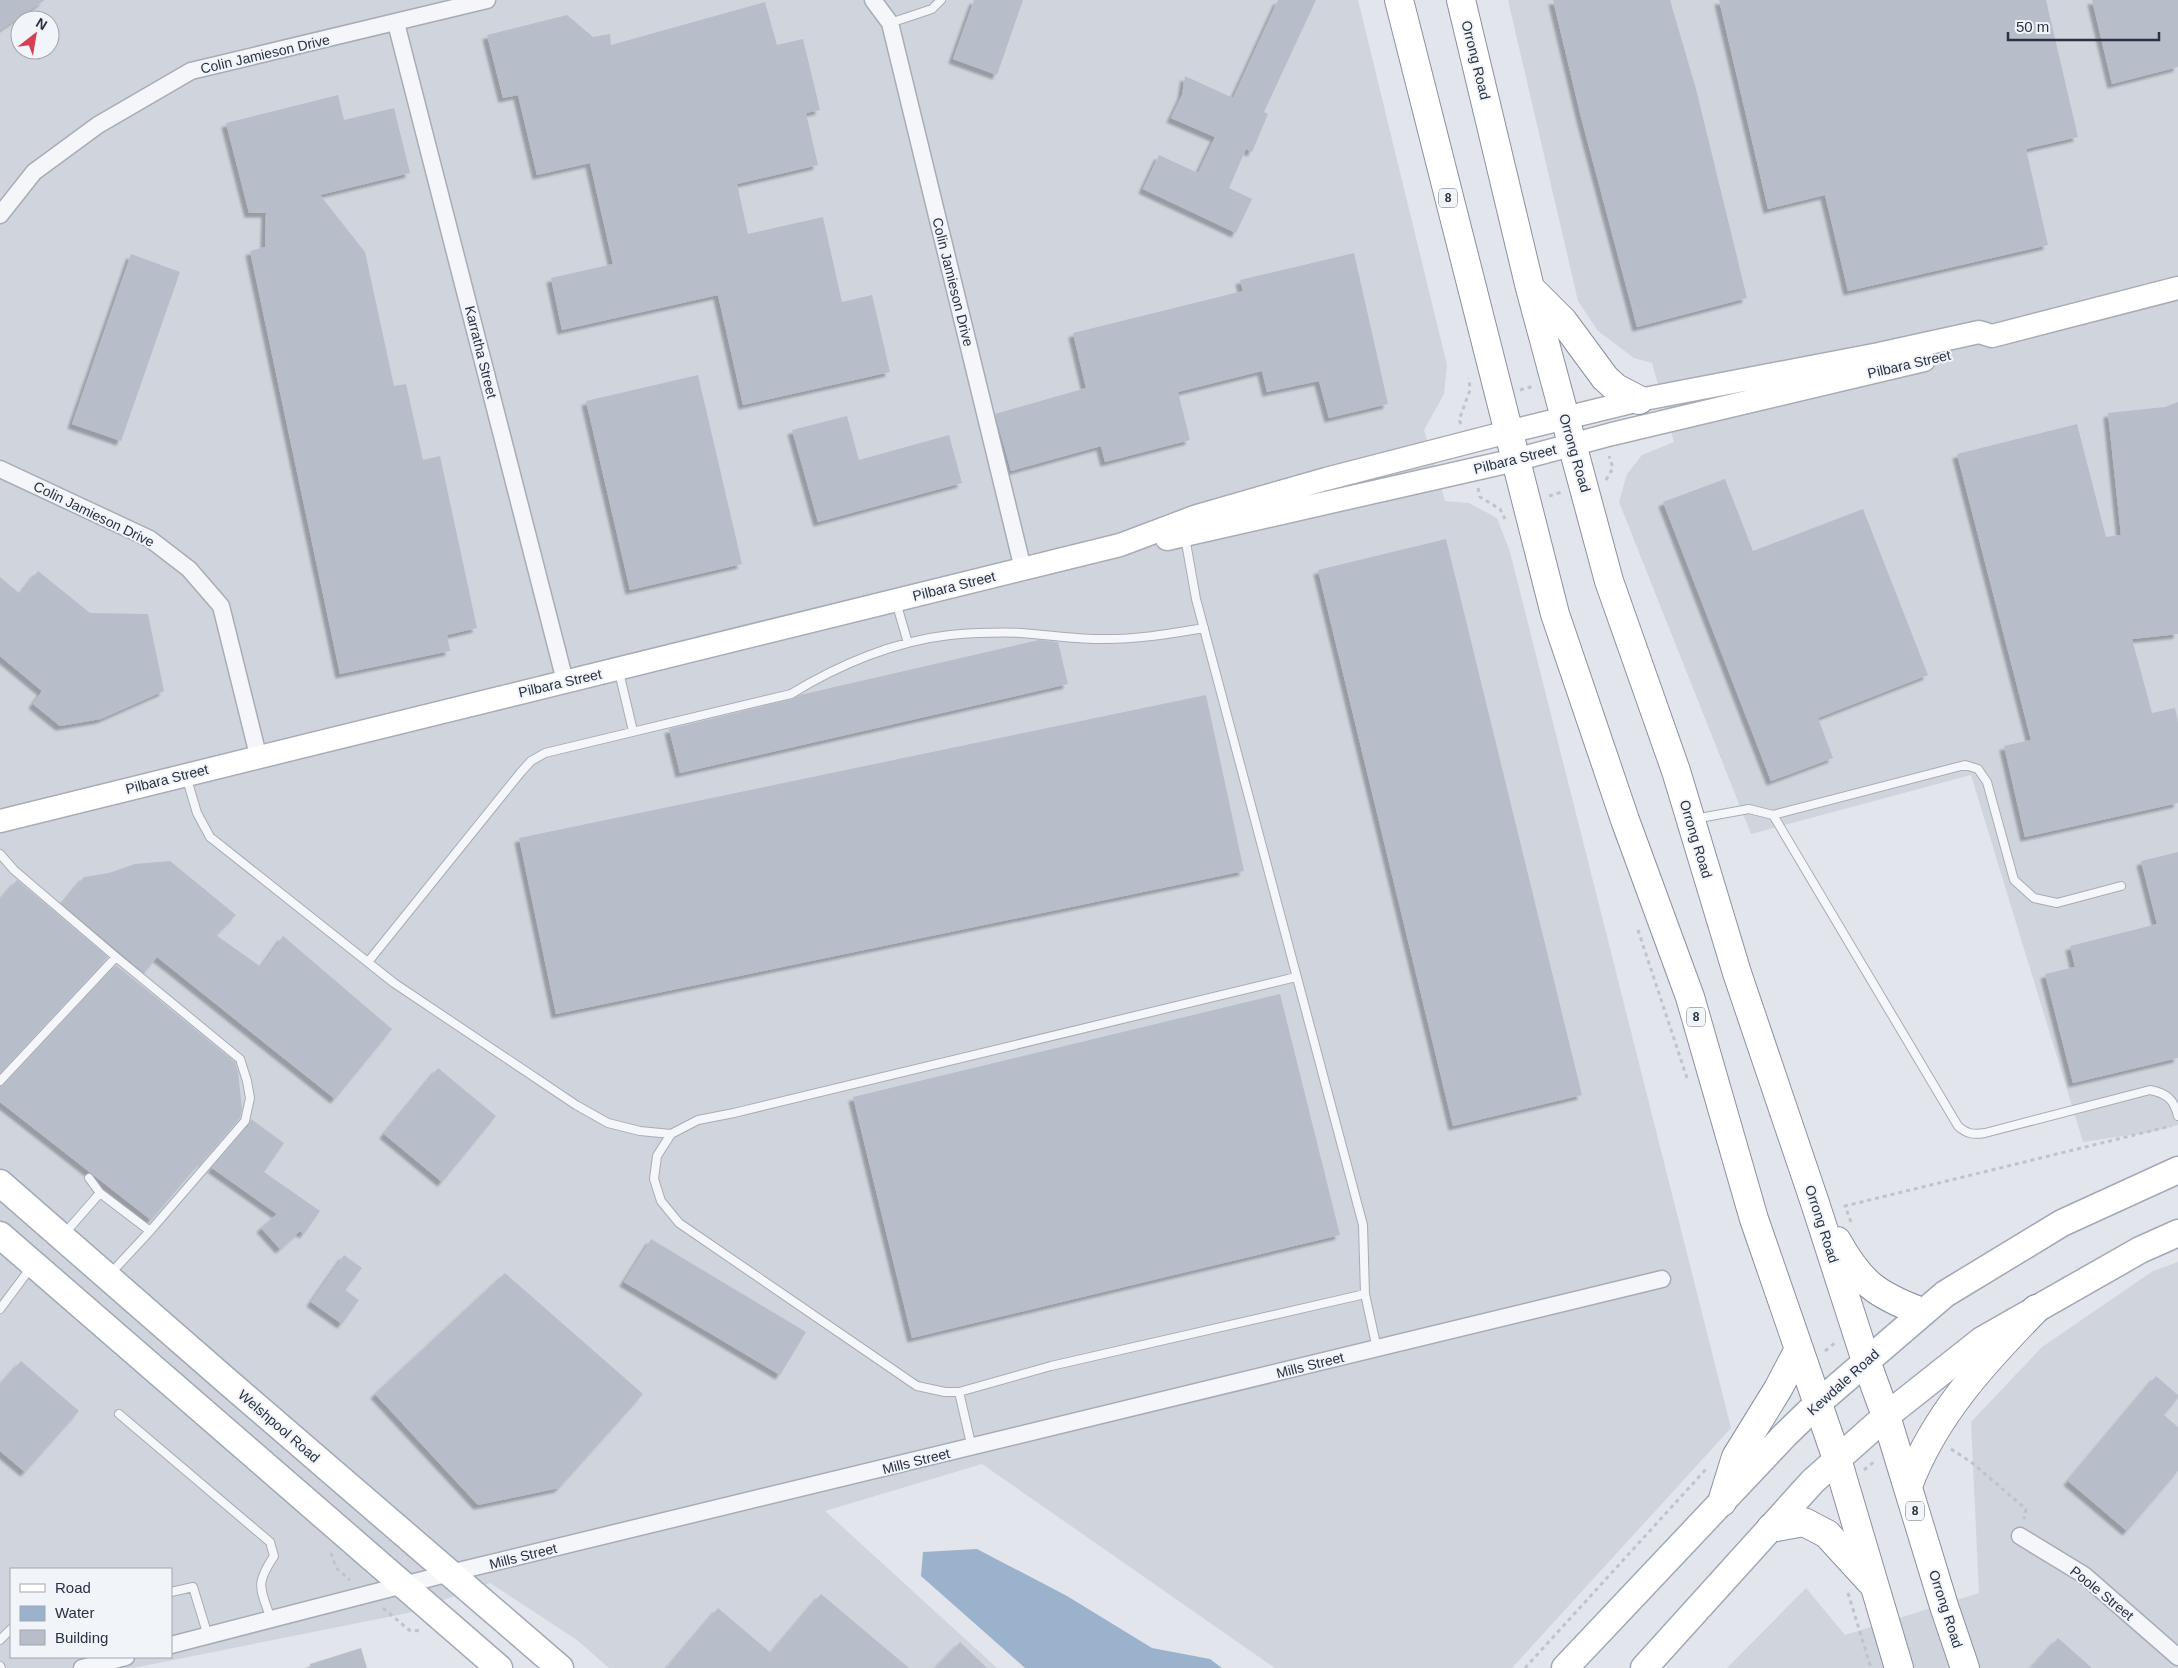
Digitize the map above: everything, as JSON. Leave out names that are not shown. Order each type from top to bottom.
[{"type":"highway","name":"8","points":[[1399,0],[1555,614],[1625,820],[1690,997],[1754,1219],[1837,1459],[1899,1668]]},
{"type":"highway","name":"Orrong Road","points":[[1461,0],[1530,288],[1568,432],[1596,483],[1609,582],[1676,772],[1737,973],[1886,1416],[1965,1668]]},
{"type":"highway","points":[[1530,288],[1563,321],[1605,378],[1616,388],[1639,400]]},
{"type":"highway","points":[[1815,1203],[1846,1257],[1867,1284],[1890,1300],[1922,1312]]},
{"type":"highway","points":[[1908,1486],[1930,1435],[1989,1357],[2036,1309]]},
{"type":"highway","points":[[1722,1502],[1736,1457],[1778,1389],[1799,1349]]},
{"type":"highway","points":[[1771,1528],[1804,1522],[1827,1534],[1874,1585]]},
{"type":"main road","name":"Pilbara Street","points":[[0,821],[258,755],[618,669],[1120,544],[1197,516],[1326,479],[1508,432],[1568,432],[1981,346],[1992,336],[2178,288]]},
{"type":"main road","name":"Pilbara Street","points":[[1120,544],[1185,536],[1515,460],[1568,432],[1639,400],[1879,354],[1979,332],[1992,336]]},
{"type":"main road","name":"Kewdale Road","points":[[1564,1668],[1818,1403],[1922,1312],[1945,1294],[2062,1223],[2178,1170]]},
{"type":"main road","name":"Welshpool Road","points":[[0,1183],[560,1668]]},
{"type":"main road","points":[[1644,1668],[1813,1481],[1886,1416],[1982,1340],[2140,1250],[2178,1234]]},
{"type":"main road","points":[[0,1235],[499,1668]]},
{"type":"street","name":"Colin Jamieson Drive","points":[[0,215],[34,172],[98,125],[191,71],[486,0]]},
{"type":"street","name":"Colin Jamieson Drive","points":[[873,0],[890,24],[1023,569]]},
{"type":"street","name":"Karratha Street","points":[[396,23],[565,681]]},
{"type":"street","name":"Colin Jamieson Drive","points":[[0,469],[150,539],[189,569],[221,606],[258,755]]},
{"type":"street","name":"Mills Street","points":[[172,1645],[450,1573],[972,1448],[1662,1279]]},
{"type":"street","name":"Poole Street","points":[[2020,1536],[2084,1576],[2178,1657]]},
{"type":"street","points":[[82,1668],[122,1658]]},
{"type":"lane","points":[[890,24],[932,9],[941,0]]},
{"type":"lane","points":[[1185,536],[1204,628],[1362,1225],[1365,1294],[1376,1349]]},
{"type":"lane","points":[[896,600],[908,643]]},
{"type":"lane","points":[[368,962],[531,761],[545,753],[791,694],[817,678],[846,665],[908,643],[948,636],[982,633],[1020,633],[1098,639],[1126,639],[1204,628]]},
{"type":"lane","points":[[618,669],[633,731]]},
{"type":"lane","points":[[1690,819],[1749,809],[1773,815],[1966,765],[1978,769],[1987,782],[2014,880],[2034,898],[2057,903],[2121,886]]},
{"type":"lane","points":[[185,774],[197,813],[210,836],[394,983],[576,1105],[608,1123],[640,1131],[671,1134]]},
{"type":"lane","points":[[1773,815],[1958,1126],[1963,1131],[1971,1135],[1984,1134],[2150,1090],[2162,1092],[2173,1102],[2178,1116]]},
{"type":"lane","points":[[0,854],[14,870],[240,1059],[247,1080],[250,1098],[245,1121],[150,1231],[107,1277]]},
{"type":"lane","points":[[0,1081],[116,957]]},
{"type":"lane","points":[[1296,977],[754,1109],[698,1120],[671,1134],[657,1156],[654,1179],[661,1201],[679,1223],[917,1386],[945,1392],[959,1392],[1051,1366],[1365,1294]]},
{"type":"lane","points":[[89,1178],[100,1194],[150,1231]]},
{"type":"lane","points":[[62,1236],[100,1194]]},
{"type":"lane","points":[[0,1308],[34,1263]]},
{"type":"lane","points":[[959,1392],[972,1448]]},
{"type":"lane","points":[[119,1414],[270,1542],[274,1556],[261,1576],[260,1586],[271,1620]]},
{"type":"lane","points":[[172,1592],[193,1587],[208,1636]]},
{"type":"lane","points":[[0,1640],[10,1630]]},
{"type":"path","points":[[1500,509],[1596,483],[1613,468]]},
{"type":"path","points":[[1851,1224],[1846,1206],[2178,1124]]},
{"type":"path","points":[[1930,1435],[1971,1462],[2026,1509],[2020,1536]]},
{"type":"path","points":[[1845,1487],[1894,1443]]},
{"type":"path","points":[[1525,1668],[1715,1460]]},
{"type":"shaded area","points":[[0,0],[1358,0],[1447,365],[1444,394],[1424,430],[1445,501],[1469,503],[1497,518],[1510,552],[1731,1428],[1512,1668],[1275,1668],[982,1464],[825,1511],[997,1668],[609,1668],[577,1640],[490,1583],[408,1613],[133,1668],[0,1668]]},
{"type":"shaded area","points":[[1508,0],[2178,0],[2178,1125],[2150,1132],[2083,1142],[1971,775],[1751,834],[1619,502],[1627,474],[1642,455],[1674,442],[1652,363],[1634,358],[1598,331],[1578,301]]},
{"type":"shaded area","points":[[2178,1262],[2178,1668],[1727,1668],[1806,1588],[1845,1635],[1979,1593],[1971,1422],[2042,1347],[2153,1271]]},
{"type":"water","points":[[977,1549],[1067,1596],[1152,1648],[1210,1659],[1222,1668],[1025,1668],[921,1576],[923,1552]]},
{"type":"building","points":[[0,0],[45,0],[30,10],[10,10],[10,23],[0,30]]},
{"type":"building","points":[[974,0],[1023,0],[997,75],[953,59]]},
{"type":"building","points":[[1278,0],[1316,0],[1264,112],[1268,114],[1252,152],[1246,149],[1229,188],[1252,199],[1236,233],[1143,189],[1159,155],[1198,173],[1215,137],[1171,118],[1182,95],[1185,76],[1233,98]]},
{"type":"building","points":[[1553,0],[1670,0],[1696,89],[1747,298],[1637,327],[1581,117]]},
{"type":"building","points":[[1719,0],[2046,0],[2078,137],[2026,149],[2048,245],[1848,291],[1825,195],[1768,209]]},
{"type":"building","points":[[2092,0],[2178,0],[2178,67],[2112,84]]},
{"type":"building","points":[[765,2],[777,45],[803,39],[820,110],[806,113],[818,165],[737,184],[748,234],[823,217],[842,302],[872,295],[890,372],[743,405],[718,295],[562,330],[551,278],[613,264],[590,163],[537,175],[518,95],[503,98],[487,35],[567,15],[593,37],[610,34],[611,45]]},
{"type":"building","points":[[338,95],[344,120],[394,108],[410,173],[320,195],[365,252],[394,386],[406,384],[423,460],[440,456],[477,628],[447,635],[450,651],[340,674],[250,251],[265,247],[266,213],[249,213],[226,123]]},
{"type":"building","points":[[1354,253],[1388,404],[1329,418],[1319,381],[1267,392],[1262,371],[1178,392],[1190,440],[1105,462],[1101,446],[1011,471],[995,414],[1086,388],[1073,333],[1243,291],[1240,280]]},
{"type":"building","points":[[131,254],[180,272],[121,441],[72,424]]},
{"type":"building","points":[[698,375],[742,564],[630,590],[586,401]]},
{"type":"building","points":[[2178,402],[2178,634],[2132,639],[2152,713],[2175,708],[2178,722],[2178,803],[2025,837],[2004,746],[2031,740],[1957,454],[2077,424],[2106,537],[2121,535],[2108,413],[2165,407]]},
{"type":"building","points":[[847,416],[859,460],[949,435],[962,483],[818,522],[792,430]]},
{"type":"building","points":[[1725,479],[1753,551],[1863,509],[1928,675],[1818,718],[1833,758],[1771,781],[1663,502]]},
{"type":"building","points":[[1446,539],[1582,1095],[1453,1126],[1318,570]]},
{"type":"building","points":[[38,571],[90,613],[148,614],[164,691],[101,719],[60,726],[33,704],[42,691],[0,656],[0,577],[20,594]]},
{"type":"building","points":[[1039,640],[1058,642],[1068,684],[680,773],[669,729],[792,699],[800,695]]},
{"type":"building","points":[[1206,695],[1244,871],[556,1014],[519,838]]},
{"type":"building","points":[[2178,852],[2178,1058],[2073,1083],[2045,974],[2075,967],[2070,946],[2157,924],[2141,861]]},
{"type":"building","points":[[170,861],[236,915],[216,935],[261,967],[283,936],[392,1029],[335,1099],[157,957],[144,973],[62,904],[84,877],[109,873],[135,864]]},
{"type":"building","points":[[17,880],[108,957],[0,1073],[0,900]]},
{"type":"building","points":[[116,965],[235,1062],[238,1072],[242,1109],[240,1118],[151,1220],[0,1102],[0,1086],[4,1085]]},
{"type":"building","points":[[1280,994],[1340,1235],[912,1338],[853,1097]]},
{"type":"building","points":[[438,1068],[496,1116],[442,1182],[384,1134]]},
{"type":"building","points":[[251,1119],[284,1143],[264,1172],[320,1211],[304,1234],[300,1231],[280,1249],[261,1228],[277,1214],[212,1168],[249,1125]]},
{"type":"building","points":[[651,1239],[806,1332],[780,1375],[624,1282]]},
{"type":"building","points":[[344,1255],[362,1268],[345,1290],[359,1300],[342,1324],[311,1302]]},
{"type":"building","points":[[505,1273],[643,1394],[559,1488],[478,1505],[375,1394]]},
{"type":"building","points":[[21,1361],[79,1411],[25,1472],[0,1451],[0,1385]]},
{"type":"building","points":[[2156,1376],[2178,1395],[2178,1398],[2164,1415],[2178,1427],[2178,1471],[2127,1531],[2068,1481]]},
{"type":"building","points":[[821,1594],[909,1668],[667,1668],[718,1608],[771,1653]]},
{"type":"building","points":[[2058,1638],[2092,1668],[2031,1668]]},
{"type":"building","points":[[960,1642],[987,1668],[935,1668]]},
{"type":"building","points":[[361,1648],[367,1668],[310,1668],[310,1664]]}]
